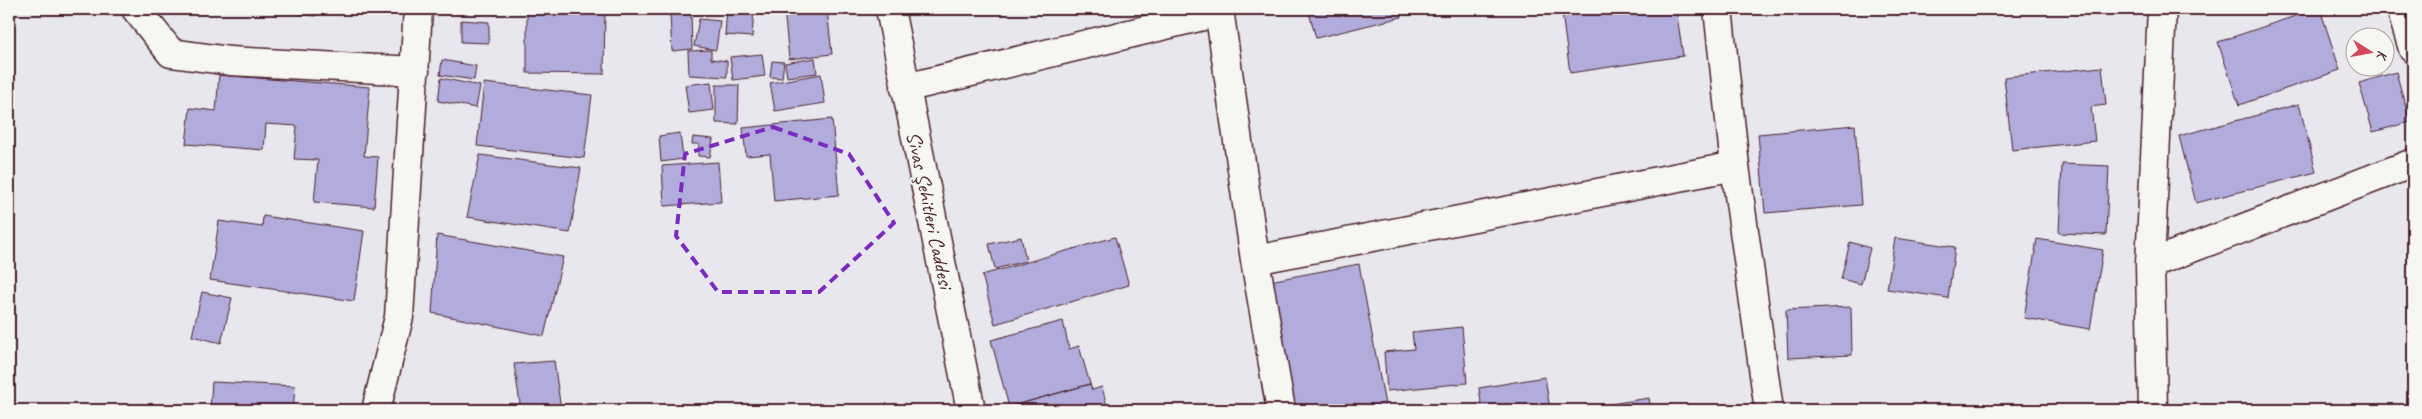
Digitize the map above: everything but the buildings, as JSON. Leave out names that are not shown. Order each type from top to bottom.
[{"type":"street","points":[[136,9],[172,53],[230,61],[415,71]]},
{"type":"street","points":[[376,410],[399,317],[418,9]]},
{"type":"street","name":"Sivas Şehitleri Caddesi","points":[[890,9],[971,410]]},
{"type":"street","points":[[1718,9],[1735,166],[1769,410]]},
{"type":"street","points":[[2153,410],[2150,264],[2162,9]]},
{"type":"street","points":[[2401,9],[2413,49]]},
{"type":"street","points":[[905,88],[1219,10],[1255,260],[1281,410]]},
{"type":"street","points":[[2150,264],[2413,163]]},
{"type":"street","points":[[1255,260],[1735,166]]},
{"type":"highlighted area","points":[[773,127],[849,154],[894,223],[819,292],[718,292],[676,236],[685,154]]}]
